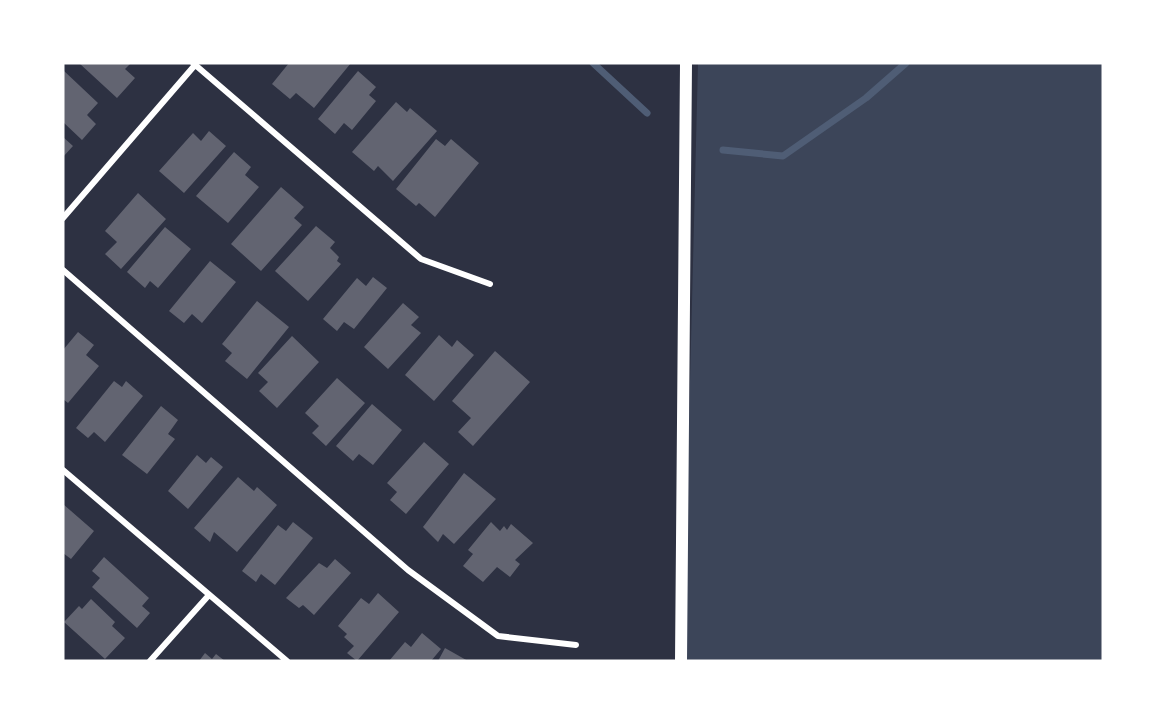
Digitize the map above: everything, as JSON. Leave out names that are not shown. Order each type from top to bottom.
[{"type":"main road","points":[[681,661],[686,63]]},
{"type":"street","points":[[63,218],[194,64],[421,260],[490,284]]},
{"type":"street","points":[[63,270],[408,570],[498,636],[576,645]]},
{"type":"street","points":[[63,470],[287,661]]},
{"type":"street","points":[[150,661],[209,595]]},
{"type":"shaded area","points":[[698,63],[1103,63],[1103,661],[683,661]]},
{"type":"building","points":[[79,63],[131,63],[125,69],[135,78],[117,98]]},
{"type":"building","points":[[289,63],[351,63],[314,108],[296,93],[290,99],[272,84]]},
{"type":"building","points":[[63,70],[98,103],[87,115],[96,124],[82,140],[63,122]]},
{"type":"building","points":[[358,71],[376,87],[369,95],[376,101],[352,130],[344,123],[335,134],[318,119]]},
{"type":"building","points":[[396,102],[407,112],[410,108],[437,131],[393,181],[378,166],[374,171],[352,152]]},
{"type":"building","points":[[209,131],[226,146],[184,193],[159,171],[193,133],[201,141]]},
{"type":"building","points":[[63,137],[73,146],[63,157]]},
{"type":"building","points":[[436,139],[445,146],[451,139],[479,163],[435,217],[419,203],[416,206],[396,189]]},
{"type":"building","points":[[234,152],[251,167],[245,175],[259,187],[228,223],[196,196]]},
{"type":"building","points":[[281,187],[304,207],[294,218],[302,225],[261,271],[231,244]]},
{"type":"building","points":[[138,193],[166,219],[121,269],[105,254],[117,242],[105,231]]},
{"type":"building","points":[[316,226],[335,242],[330,248],[339,257],[337,261],[341,264],[308,301],[275,271]]},
{"type":"building","points":[[165,227],[191,249],[158,288],[150,281],[145,288],[127,272]]},
{"type":"building","points":[[210,261],[236,282],[202,323],[192,314],[184,323],[169,311]]},
{"type":"building","points":[[373,277],[387,288],[354,329],[344,322],[337,331],[323,319],[357,278],[366,286]]},
{"type":"building","points":[[257,301],[289,327],[247,379],[225,361],[232,353],[222,344]]},
{"type":"building","points":[[403,303],[419,317],[411,325],[421,333],[388,369],[364,347]]},
{"type":"building","points":[[78,332],[94,345],[86,355],[99,366],[68,403],[63,399],[63,350]]},
{"type":"building","points":[[439,335],[452,347],[457,340],[474,355],[434,401],[405,375]]},
{"type":"building","points":[[292,336],[319,362],[277,408],[259,391],[268,382],[258,373]]},
{"type":"building","points":[[495,351],[530,382],[473,446],[458,432],[471,418],[452,401]]},
{"type":"building","points":[[337,378],[365,403],[326,446],[312,433],[319,426],[305,413]]},
{"type":"building","points":[[114,381],[122,387],[126,381],[143,396],[105,442],[94,432],[88,438],[76,428]]},
{"type":"building","points":[[372,404],[402,430],[373,465],[359,454],[353,461],[336,446]]},
{"type":"building","points":[[161,406],[178,420],[168,434],[175,439],[147,474],[122,455]]},
{"type":"building","points":[[424,442],[449,464],[406,514],[390,500],[397,492],[387,483]]},
{"type":"building","points":[[197,455],[206,463],[211,457],[223,467],[188,509],[168,491]]},
{"type":"building","points":[[464,473],[496,499],[454,544],[443,534],[438,542],[423,527]]},
{"type":"building","points":[[238,477],[254,491],[257,487],[277,505],[237,552],[214,532],[210,542],[194,528]]},
{"type":"building","points":[[63,504],[94,531],[71,559],[63,553]]},
{"type":"building","points":[[293,522],[313,538],[275,585],[261,574],[256,582],[242,571],[278,525],[286,531]]},
{"type":"building","points":[[491,522],[500,531],[504,526],[507,530],[511,524],[533,543],[515,560],[520,564],[510,577],[497,567],[483,582],[463,566],[473,554],[468,550]]},
{"type":"building","points":[[104,557],[149,598],[142,606],[150,613],[137,628],[92,587],[100,578],[92,571]]},
{"type":"building","points":[[335,559],[351,573],[314,615],[303,605],[299,608],[286,598],[319,563],[327,568]]},
{"type":"building","points":[[378,593],[399,612],[357,661],[347,653],[354,646],[344,637],[347,634],[338,626],[361,598],[369,604]]},
{"type":"building","points":[[91,599],[115,622],[112,626],[125,638],[105,659],[64,622],[79,606],[82,609]]},
{"type":"building","points":[[422,633],[441,649],[431,661],[389,661],[405,642],[411,647]]},
{"type":"building","points":[[445,648],[468,661],[438,661]]},
{"type":"building","points":[[205,653],[212,659],[216,654],[225,661],[199,661]]},
{"type":"waterway","points":[[593,63],[647,113]]},
{"type":"waterway","points":[[723,150],[783,156],[866,98],[906,63]]}]
